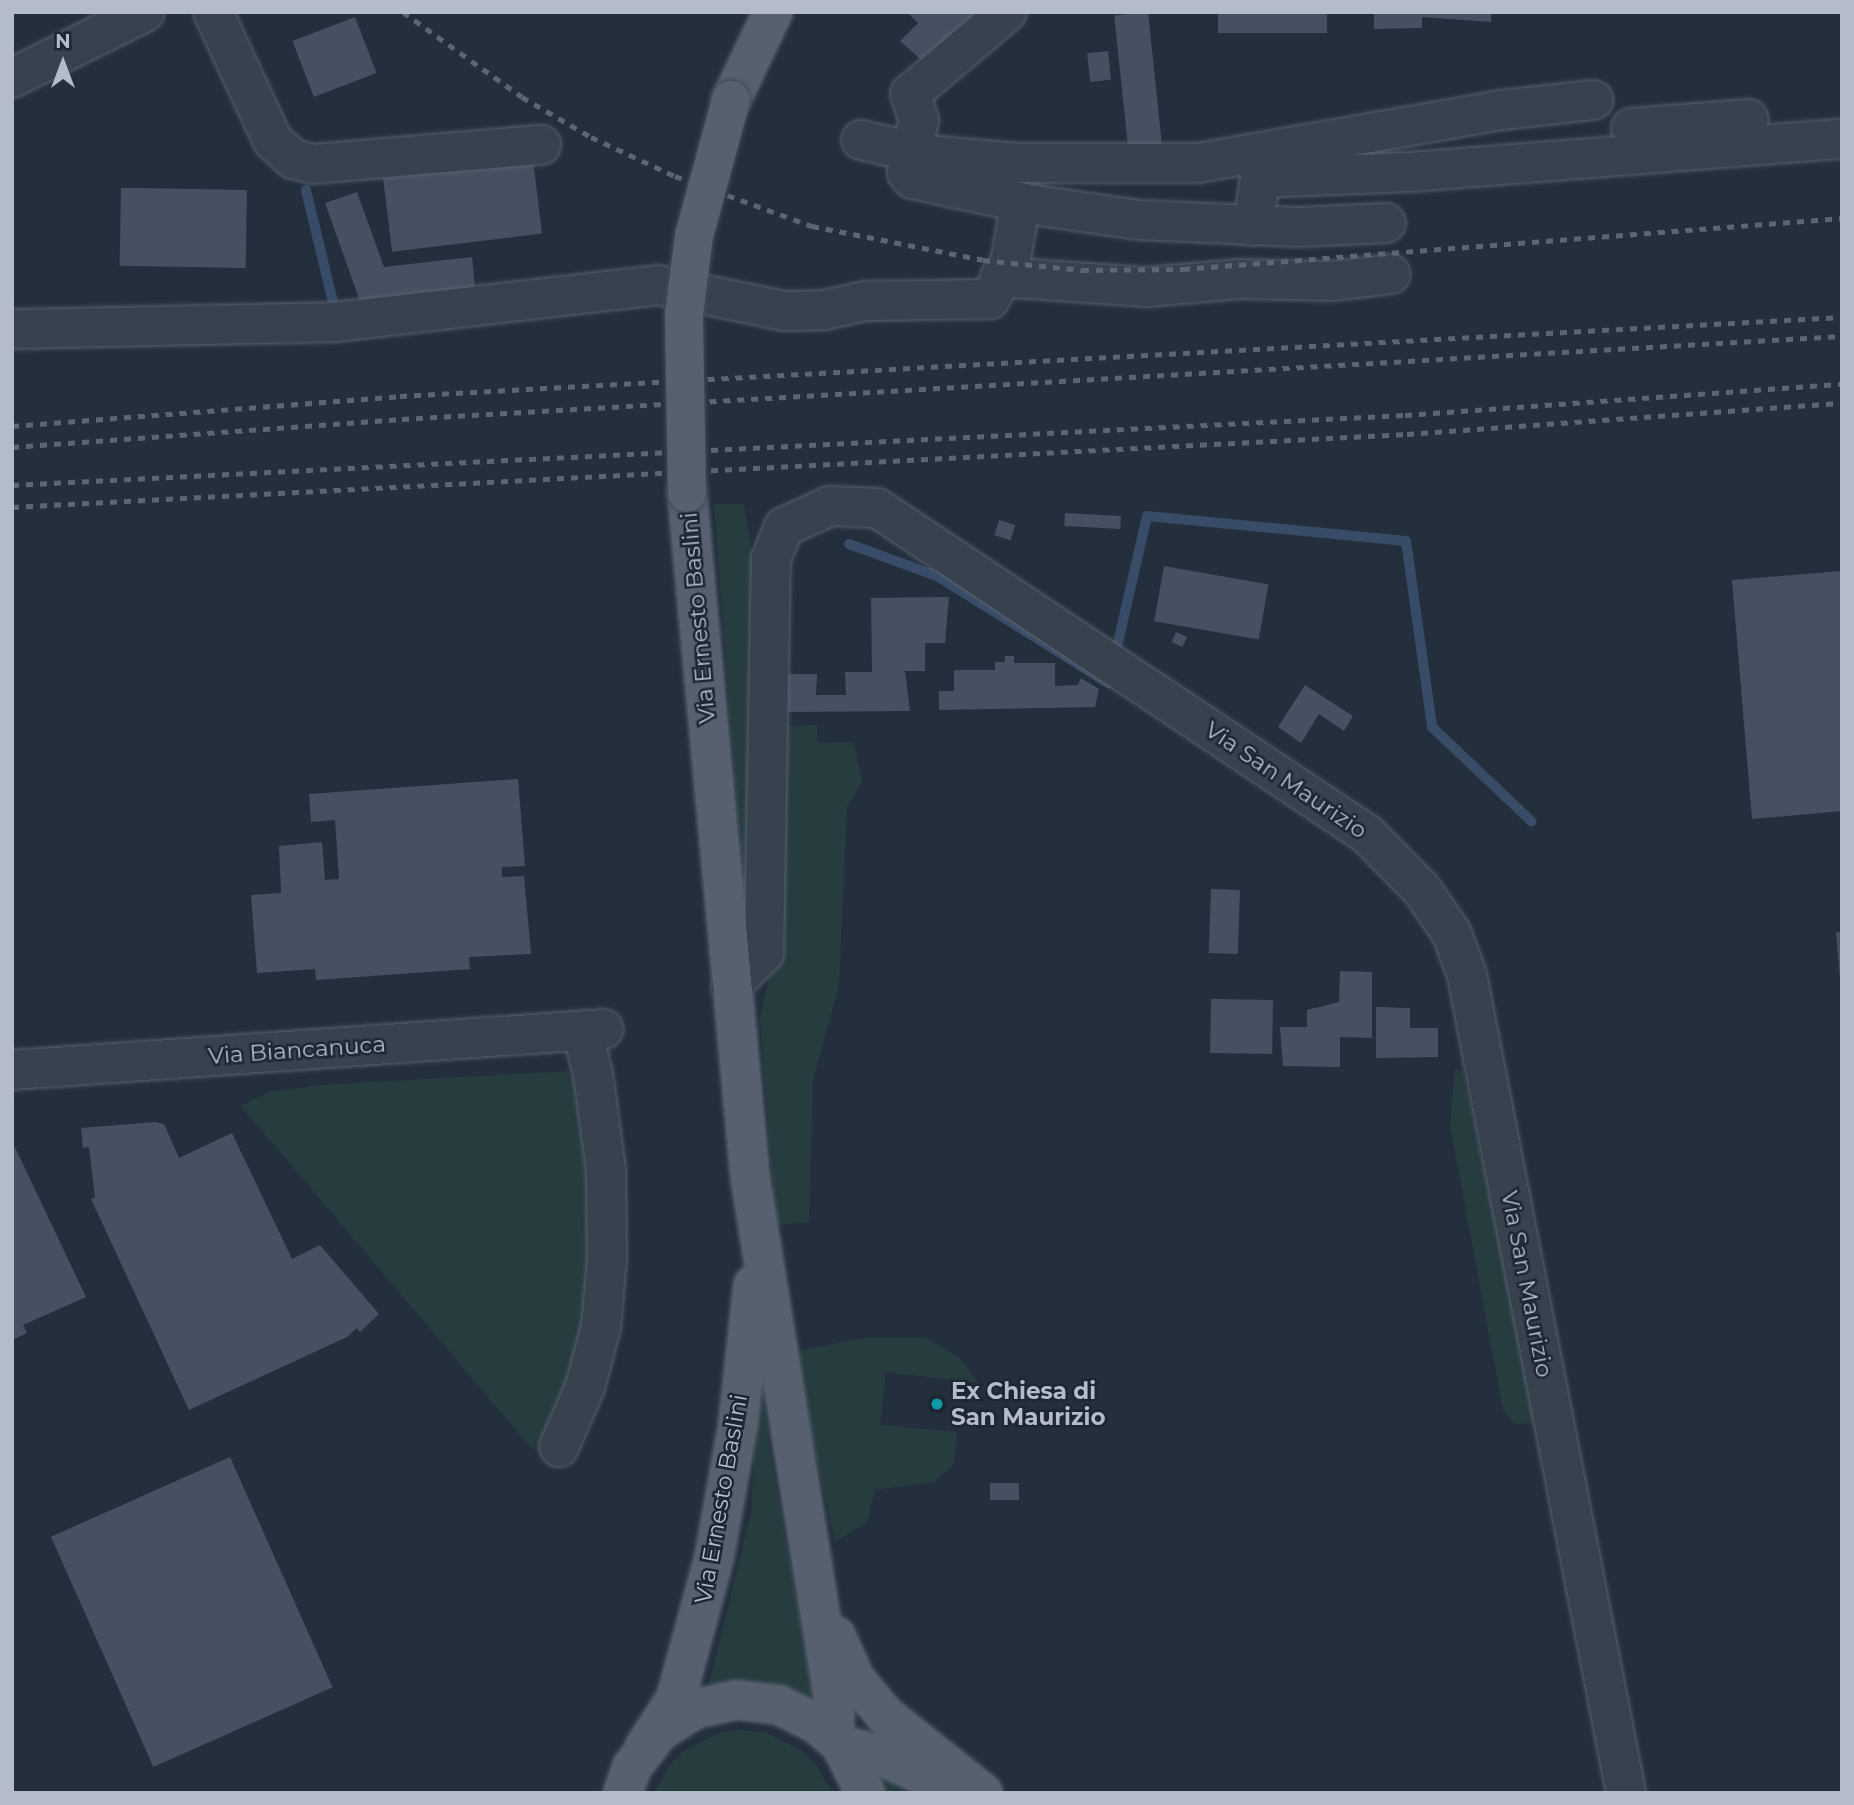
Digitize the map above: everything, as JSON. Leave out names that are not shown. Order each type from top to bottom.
[{"type":"main road","name":"Via Ernesto Baslini","points":[[773,12],[731,100],[694,236],[684,314],[687,493],[731,986],[758,1238],[819,1600],[835,1707],[837,1741]]},
{"type":"main road","name":"Via Ernesto Baslini","points":[[633,1769],[676,1698],[714,1558],[738,1424],[758,1238]]},
{"type":"main road","points":[[819,1600],[855,1679],[885,1715],[983,1793]]},
{"type":"main road","points":[[603,1793],[633,1769],[659,1732],[695,1709],[736,1700],[789,1709],[837,1741],[880,1755],[961,1793]]},
{"type":"main road","points":[[837,1741],[865,1793]]},
{"type":"street","points":[[12,78],[145,12]]},
{"type":"street","points":[[213,12],[273,141],[293,159],[313,164],[541,145]]},
{"type":"street","points":[[1007,12],[910,94],[919,120],[907,173],[912,179],[1021,202],[1140,220],[1252,226],[1386,223]]},
{"type":"street","points":[[1415,140],[1593,100]]},
{"type":"street","points":[[861,140],[912,152],[1019,163],[1198,163],[1415,140],[1842,113]]},
{"type":"street","points":[[1252,226],[1260,178],[1409,172],[1842,139]]},
{"type":"street","points":[[12,329],[335,322],[658,285],[725,296],[756,309],[824,310],[865,300],[990,299],[1010,263],[1021,202]]},
{"type":"street","points":[[1000,277],[1147,287],[1240,279],[1333,281],[1391,274]]},
{"type":"street","name":"Via San Maurizio","points":[[731,986],[764,953],[771,559],[784,527],[830,506],[877,508],[1367,834],[1422,890],[1452,934],[1467,975],[1626,1793]]},
{"type":"street","name":"Via Biancanuca","points":[[12,1070],[593,1030],[593,1074],[606,1170],[607,1258],[598,1339],[585,1387],[559,1447]]},
{"type":"green space","points":[[714,504],[744,504],[779,727],[817,725],[818,743],[854,742],[862,782],[847,807],[839,985],[813,1081],[809,1222],[776,1225],[760,1017],[775,952],[747,936]]},
{"type":"green space","points":[[1455,1070],[1463,1070],[1537,1423],[1514,1424],[1503,1410],[1450,1125]]},
{"type":"green space","points":[[568,1071],[575,1084],[591,1178],[593,1286],[565,1398],[533,1450],[241,1106],[269,1092],[321,1085]]},
{"type":"green space","points":[[865,1338],[925,1338],[959,1357],[979,1383],[886,1372],[880,1425],[957,1432],[954,1464],[934,1482],[875,1490],[867,1522],[835,1542],[793,1352]]},
{"type":"green space","points":[[759,1370],[762,1370],[769,1446],[814,1700],[709,1684],[751,1513]]},
{"type":"green space","points":[[722,1732],[764,1732],[802,1751],[817,1766],[832,1793],[654,1793],[669,1766],[684,1751]]},
{"type":"green space","points":[[876,1766],[936,1793],[882,1793]]},
{"type":"building","points":[[907,12],[981,12],[927,65],[900,41],[918,23]]},
{"type":"building","points":[[1148,12],[1162,144],[1128,148],[1114,16]]},
{"type":"building","points":[[1218,12],[1327,12],[1327,33],[1218,33]]},
{"type":"building","points":[[1374,12],[1491,12],[1491,22],[1422,17],[1422,28],[1374,29]]},
{"type":"building","points":[[355,17],[377,73],[314,97],[292,41]]},
{"type":"building","points":[[1108,51],[1111,80],[1090,82],[1087,53]]},
{"type":"building","points":[[533,160],[542,233],[392,252],[383,178]]},
{"type":"building","points":[[121,188],[247,190],[246,268],[120,266]]},
{"type":"building","points":[[357,192],[384,267],[472,257],[475,287],[360,301],[325,203]]},
{"type":"building","points":[[1065,513],[1121,516],[1120,529],[1064,526]]},
{"type":"building","points":[[999,520],[1015,525],[1011,540],[994,535]]},
{"type":"building","points":[[1164,566],[1268,584],[1259,640],[1154,621]]},
{"type":"building","points":[[1842,571],[1842,811],[1752,819],[1732,580]]},
{"type":"building","points":[[949,597],[945,643],[925,643],[925,671],[905,671],[910,711],[788,712],[788,674],[817,674],[816,695],[846,695],[845,672],[872,672],[871,598]]},
{"type":"building","points":[[1176,632],[1187,637],[1182,647],[1172,642]]},
{"type":"building","points":[[1005,656],[1014,656],[1014,663],[1055,663],[1055,686],[1078,685],[1081,678],[1099,689],[1095,707],[939,710],[939,691],[954,691],[954,670],[995,670],[995,662],[1005,662]]},
{"type":"building","points":[[1305,685],[1353,716],[1344,731],[1319,714],[1301,743],[1278,727]]},
{"type":"building","points":[[518,779],[525,866],[502,867],[502,877],[524,876],[531,954],[469,957],[470,969],[316,980],[315,969],[257,973],[251,895],[281,893],[279,846],[322,842],[325,880],[339,879],[335,820],[311,822],[309,794]]},
{"type":"building","points":[[1211,889],[1240,890],[1238,954],[1209,953]]},
{"type":"building","points":[[1836,932],[1842,933],[1840,979]]},
{"type":"building","points":[[1340,971],[1372,972],[1372,1038],[1340,1037],[1340,1067],[1283,1066],[1280,1027],[1307,1027],[1307,1010],[1339,1002]]},
{"type":"building","points":[[1211,999],[1273,1000],[1272,1054],[1210,1053]]},
{"type":"building","points":[[1376,1007],[1410,1008],[1410,1028],[1438,1028],[1438,1057],[1376,1058]]},
{"type":"building","points":[[155,1122],[164,1124],[179,1158],[232,1133],[292,1259],[320,1245],[379,1314],[360,1332],[357,1328],[347,1337],[189,1410],[91,1199],[95,1198],[89,1147],[83,1148],[81,1128]]},
{"type":"building","points":[[12,1141],[86,1297],[23,1325],[27,1333],[12,1340]]},
{"type":"building","points":[[230,1457],[332,1687],[153,1767],[51,1537]]},
{"type":"building","points":[[990,1483],[1019,1483],[1019,1500],[990,1500]]},
{"type":"waterway","points":[[306,190],[336,315]]},
{"type":"waterway","points":[[1117,647],[1147,516],[1406,541],[1432,727],[1531,821]]},
{"type":"waterway","points":[[849,544],[937,576],[1108,683]]},
{"type":"railway","points":[[403,12],[522,97],[591,137],[675,176],[812,226],[983,260],[1082,270],[1183,269],[1842,218]]},
{"type":"railway","points":[[12,426],[400,396],[1842,317]]},
{"type":"railway","points":[[12,447],[402,419],[1842,336]]},
{"type":"railway","points":[[12,485],[1405,415],[1842,384]]},
{"type":"railway","points":[[12,507],[1407,434],[1842,403]]},
{"type":"place","name":"Ex Chiesa di San Maurizio","points":[[937,1404]]}]
